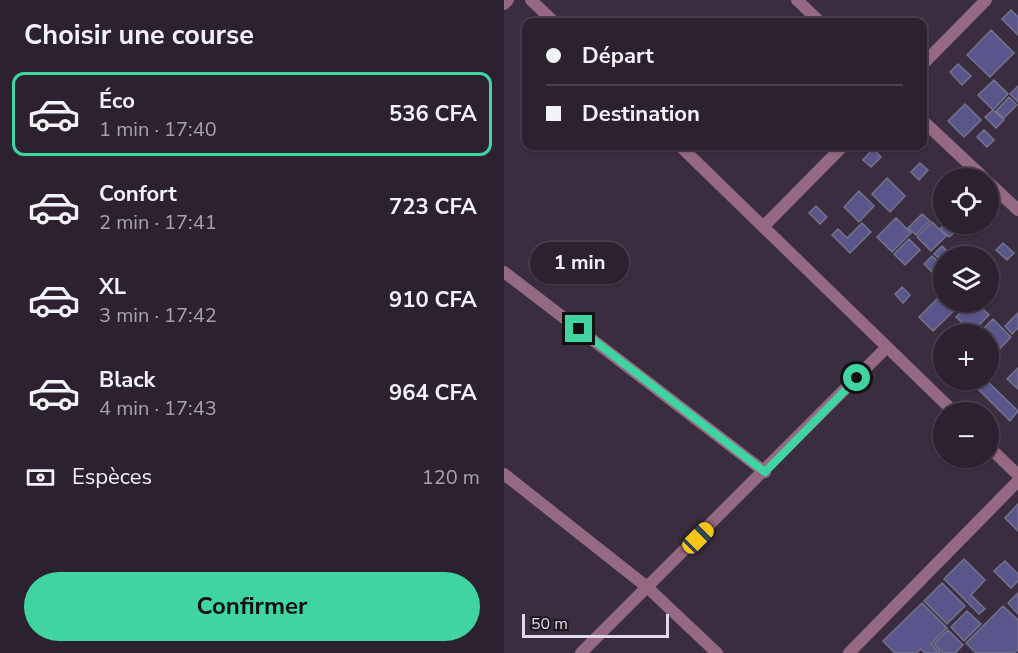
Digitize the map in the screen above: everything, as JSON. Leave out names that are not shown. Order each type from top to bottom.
[{"type":"street","points":[[504,4],[508,0]]},
{"type":"street","points":[[531,0],[550,18]]},
{"type":"street","points":[[797,0],[816,18]]},
{"type":"street","points":[[927,60],[986,0]]},
{"type":"street","points":[[927,125],[973,168]]},
{"type":"street","points":[[684,150],[944,402]]},
{"type":"street","points":[[763,226],[839,150]]},
{"type":"street","points":[[999,192],[1018,210]]},
{"type":"street","points":[[504,272],[765,472]]},
{"type":"street","points":[[581,653],[765,472],[887,347]]},
{"type":"street","points":[[999,456],[1018,474]]},
{"type":"street","points":[[504,474],[647,587],[717,653]]},
{"type":"street","points":[[849,653],[1018,481]]},
{"type":"building","points":[[1011,10],[1018,17],[1018,35],[1002,19]]},
{"type":"building","points":[[991,30],[1014,53],[990,77],[967,55]]},
{"type":"building","points":[[958,64],[971,76],[962,85],[950,72]]},
{"type":"building","points":[[994,80],[1008,94],[993,110],[978,95]]},
{"type":"building","points":[[1018,86],[1018,102],[1010,94]]},
{"type":"building","points":[[1009,97],[1017,105],[1004,118],[996,111]]},
{"type":"building","points":[[965,104],[981,120],[964,137],[948,121]]},
{"type":"building","points":[[993,110],[1004,120],[996,128],[985,117]]},
{"type":"building","points":[[984,130],[994,140],[987,147],[977,137]]},
{"type":"building","points":[[872,150],[881,157],[871,167],[863,160]]},
{"type":"building","points":[[920,163],[928,170],[919,180],[911,172]]},
{"type":"building","points":[[887,178],[905,196],[890,212],[872,194]]},
{"type":"building","points":[[859,191],[874,206],[859,222],[844,207]]},
{"type":"building","points":[[816,206],[827,217],[820,224],[809,213]]},
{"type":"building","points":[[922,214],[930,221],[916,235],[908,228]]},
{"type":"building","points":[[896,218],[911,233],[892,252],[877,237]]},
{"type":"building","points":[[932,222],[933,234],[946,236],[936,246],[933,246],[931,251],[917,237]]},
{"type":"building","points":[[862,223],[871,232],[850,253],[832,235],[838,229],[847,238]]},
{"type":"building","points":[[909,239],[920,250],[905,265],[894,254]]},
{"type":"building","points":[[1003,243],[1014,253],[1007,260],[999,253],[999,247]]},
{"type":"building","points":[[933,257],[933,273],[924,264]]},
{"type":"building","points":[[902,287],[910,295],[903,303],[895,294]]},
{"type":"building","points":[[933,303],[933,312],[953,312],[940,324],[933,324],[933,331],[919,317]]},
{"type":"building","points":[[961,312],[986,312],[989,315],[980,324],[963,324],[956,317]]},
{"type":"building","points":[[1018,313],[1018,328],[1012,334],[1005,326]]},
{"type":"building","points":[[993,319],[998,324],[988,324]]},
{"type":"building","points":[[999,325],[1011,337],[999,350]]},
{"type":"building","points":[[1018,368],[1018,389],[1007,379]]},
{"type":"building","points":[[979,390],[996,390],[1018,411],[1010,421],[999,410],[999,402],[991,402]]},
{"type":"building","points":[[1018,504],[1018,531],[1005,518]]},
{"type":"building","points":[[964,559],[985,580],[971,595],[985,609],[979,614],[944,579]]},
{"type":"building","points":[[1005,561],[1018,574],[1018,581],[1011,588],[994,571]]},
{"type":"building","points":[[942,583],[965,606],[947,624],[924,601]]},
{"type":"building","points":[[1018,593],[1018,614],[1008,603]]},
{"type":"building","points":[[922,603],[947,628],[931,644],[940,653],[925,653],[921,649],[916,653],[895,653],[883,641]]},
{"type":"building","points":[[1003,606],[1018,620],[1018,650],[1014,653],[976,653],[966,643]]},
{"type":"building","points":[[967,611],[981,624],[964,641],[951,627]]},
{"type":"building","points":[[948,630],[963,645],[955,653],[943,653],[934,644]]},
{"type":"route","points":[[579,329],[765,472],[857,378]]}]
